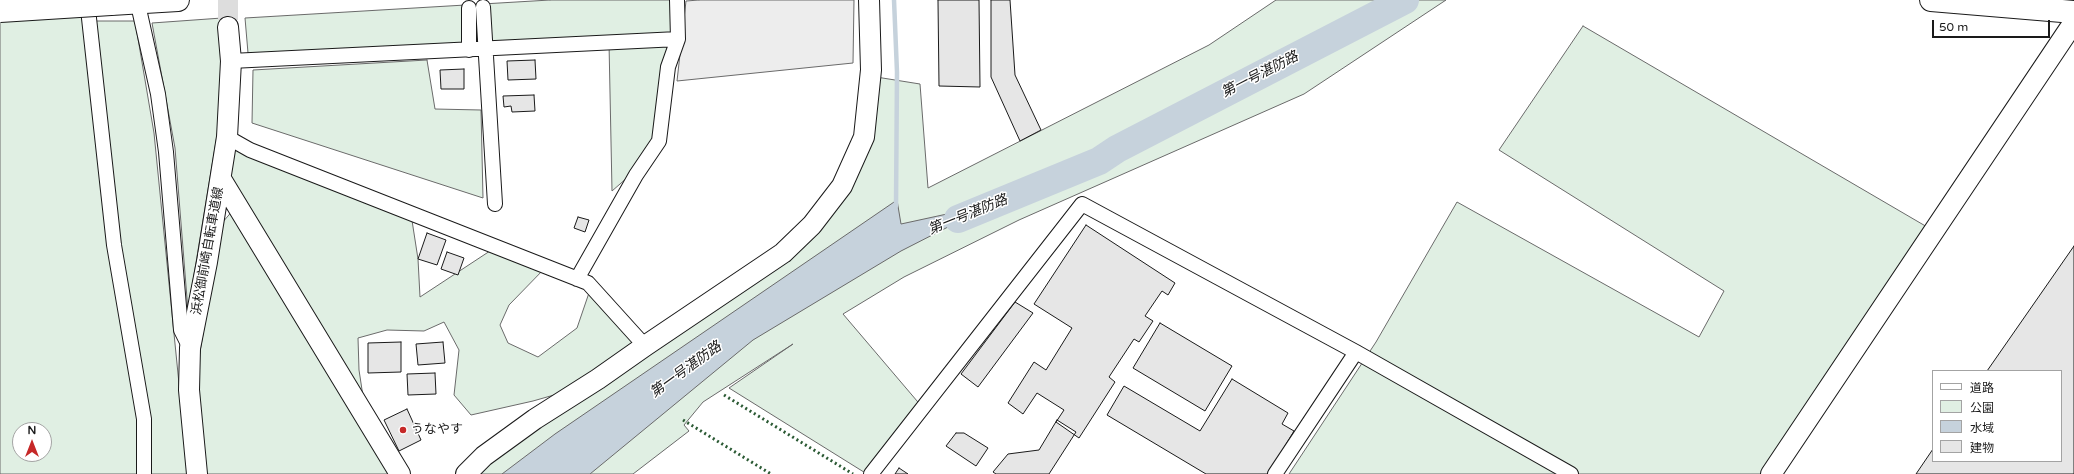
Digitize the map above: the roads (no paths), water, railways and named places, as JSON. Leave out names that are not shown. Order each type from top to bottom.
[{"type":"highway","points":[[0,11],[138,1],[178,0]]},
{"type":"highway","points":[[1931,0],[2074,12]]},
{"type":"street","points":[[87,0],[114,245],[144,419],[144,474]]},
{"type":"street","points":[[577,279],[636,175],[659,141],[668,67],[678,39],[677,0]]},
{"type":"street","points":[[466,474],[490,451],[535,419],[598,379],[783,253],[812,224],[842,186],[864,137],[871,70],[869,0]]},
{"type":"street","points":[[138,1],[158,94],[166,152],[182,330],[190,348]]},
{"type":"street","points":[[483,7],[494,204]]},
{"type":"street","points":[[469,8],[469,50]]},
{"type":"street","points":[[1770,474],[2074,22]]},
{"type":"street","name":"浜松御前崎自転車道線","points":[[197,474],[189,390],[190,348],[221,179],[227,137],[230,61],[228,27]]},
{"type":"street","points":[[230,61],[678,39]]},
{"type":"street","points":[[227,137],[250,150],[588,283],[645,346]]},
{"type":"street","points":[[221,179],[400,474]]},
{"type":"street","points":[[871,474],[1082,204],[1356,352],[1571,474]]},
{"type":"street","points":[[1275,474],[1356,352]]},
{"type":"water","points":[[897,200],[901,224],[993,204],[901,251],[753,340],[590,474],[502,474],[555,434]]},
{"type":"waterway","points":[[894,0],[897,72],[896,206]]},
{"type":"waterway","name":"第一号湛防路","points":[[958,219],[1099,161],[1117,149],[1405,0]]},
{"type":"tunnel","points":[[228,0],[228,27]]},
{"type":"place","name":"うなやす","points":[[403,430]]}]
